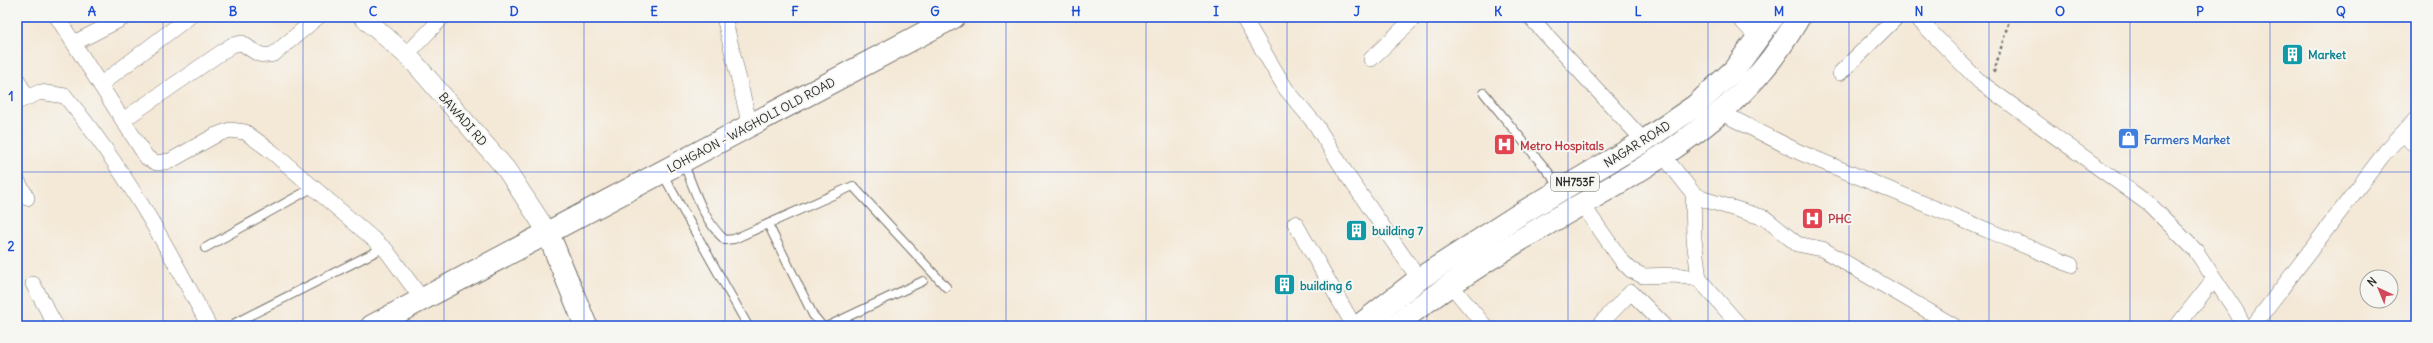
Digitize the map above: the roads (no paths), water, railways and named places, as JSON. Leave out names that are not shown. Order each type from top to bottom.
[{"type":"main road","name":"LOHGAON - WAGHOLI OLD ROAD","points":[[372,326],[954,17]]},
{"type":"main road","name":"NAGAR ROAD","points":[[1359,326],[1418,279],[1563,189],[1644,141],[1695,106],[1734,70],[1773,17]]},
{"type":"main road","name":"NAGAR ROAD","points":[[1394,326],[1450,284],[1663,155],[1720,112],[1750,85],[1782,45],[1799,17]]},
{"type":"main road","points":[[548,233],[586,326]]},
{"type":"street","points":[[57,17],[147,158],[157,163],[170,161],[216,135],[230,130],[245,132],[271,151],[383,248],[422,299]]},
{"type":"street","points":[[74,43],[125,17]]},
{"type":"street","points":[[101,84],[189,17]]},
{"type":"street","points":[[123,120],[232,45],[242,43],[258,55],[264,57],[274,54],[318,17]]},
{"type":"street","name":"BAWADI RD","points":[[363,17],[406,55],[506,169],[548,233]]},
{"type":"street","points":[[406,55],[443,17]]},
{"type":"street","points":[[724,17],[750,126]]},
{"type":"street","points":[[1370,59],[1415,17]]},
{"type":"street","points":[[1530,17],[1644,141]]},
{"type":"street","points":[[1738,17],[1758,38]]},
{"type":"street","points":[[1840,74],[1897,17]]},
{"type":"street","points":[[1916,17],[1989,89],[2150,205],[2196,251],[2244,326]]},
{"type":"street","points":[[1246,18],[1286,89],[1316,125],[1347,175],[1418,279]]},
{"type":"street","points":[[17,79],[22,100],[40,92],[65,96],[82,116],[119,169],[175,262],[209,326]]},
{"type":"street","points":[[1720,112],[1799,152],[2070,265]]},
{"type":"street","points":[[2253,326],[2322,233],[2402,134],[2416,119]]},
{"type":"street","points":[[2402,134],[2416,146]]},
{"type":"street","points":[[1663,155],[1693,193],[1703,199],[1765,218],[1797,244],[1822,249],[1954,326]]},
{"type":"street","points":[[17,180],[27,198]]},
{"type":"street","points":[[1693,193],[1694,239],[1699,278],[1740,326]]},
{"type":"street","points":[[1582,204],[1622,261],[1632,270],[1643,276],[1676,275],[1699,278]]},
{"type":"street","points":[[1295,223],[1354,326]]},
{"type":"street","points":[[2177,326],[2214,278]]},
{"type":"street","points":[[33,284],[56,326]]},
{"type":"street","points":[[1450,284],[1485,326]]},
{"type":"street","points":[[1598,326],[1631,292],[1665,326]]},
{"type":"lane","points":[[1484,93],[1563,189]]},
{"type":"lane","points":[[682,162],[708,220],[716,232],[725,240],[734,239],[853,186],[946,287]]},
{"type":"lane","points":[[661,173],[748,326]]},
{"type":"lane","points":[[205,248],[312,188]]},
{"type":"lane","points":[[768,224],[813,315],[822,326]]},
{"type":"lane","points":[[235,323],[383,248]]},
{"type":"lane","points":[[828,326],[923,281]]},
{"type":"place","name":"Market","points":[[2292,54]]},
{"type":"place","name":"Farmers Market","points":[[2129,139]]},
{"type":"place","name":"Metro Hospitals","points":[[1505,145]]},
{"type":"place","name":"PHC","points":[[1813,218]]},
{"type":"place","name":"building 7","points":[[1356,230]]},
{"type":"place","name":"building 6","points":[[1284,285]]}]
